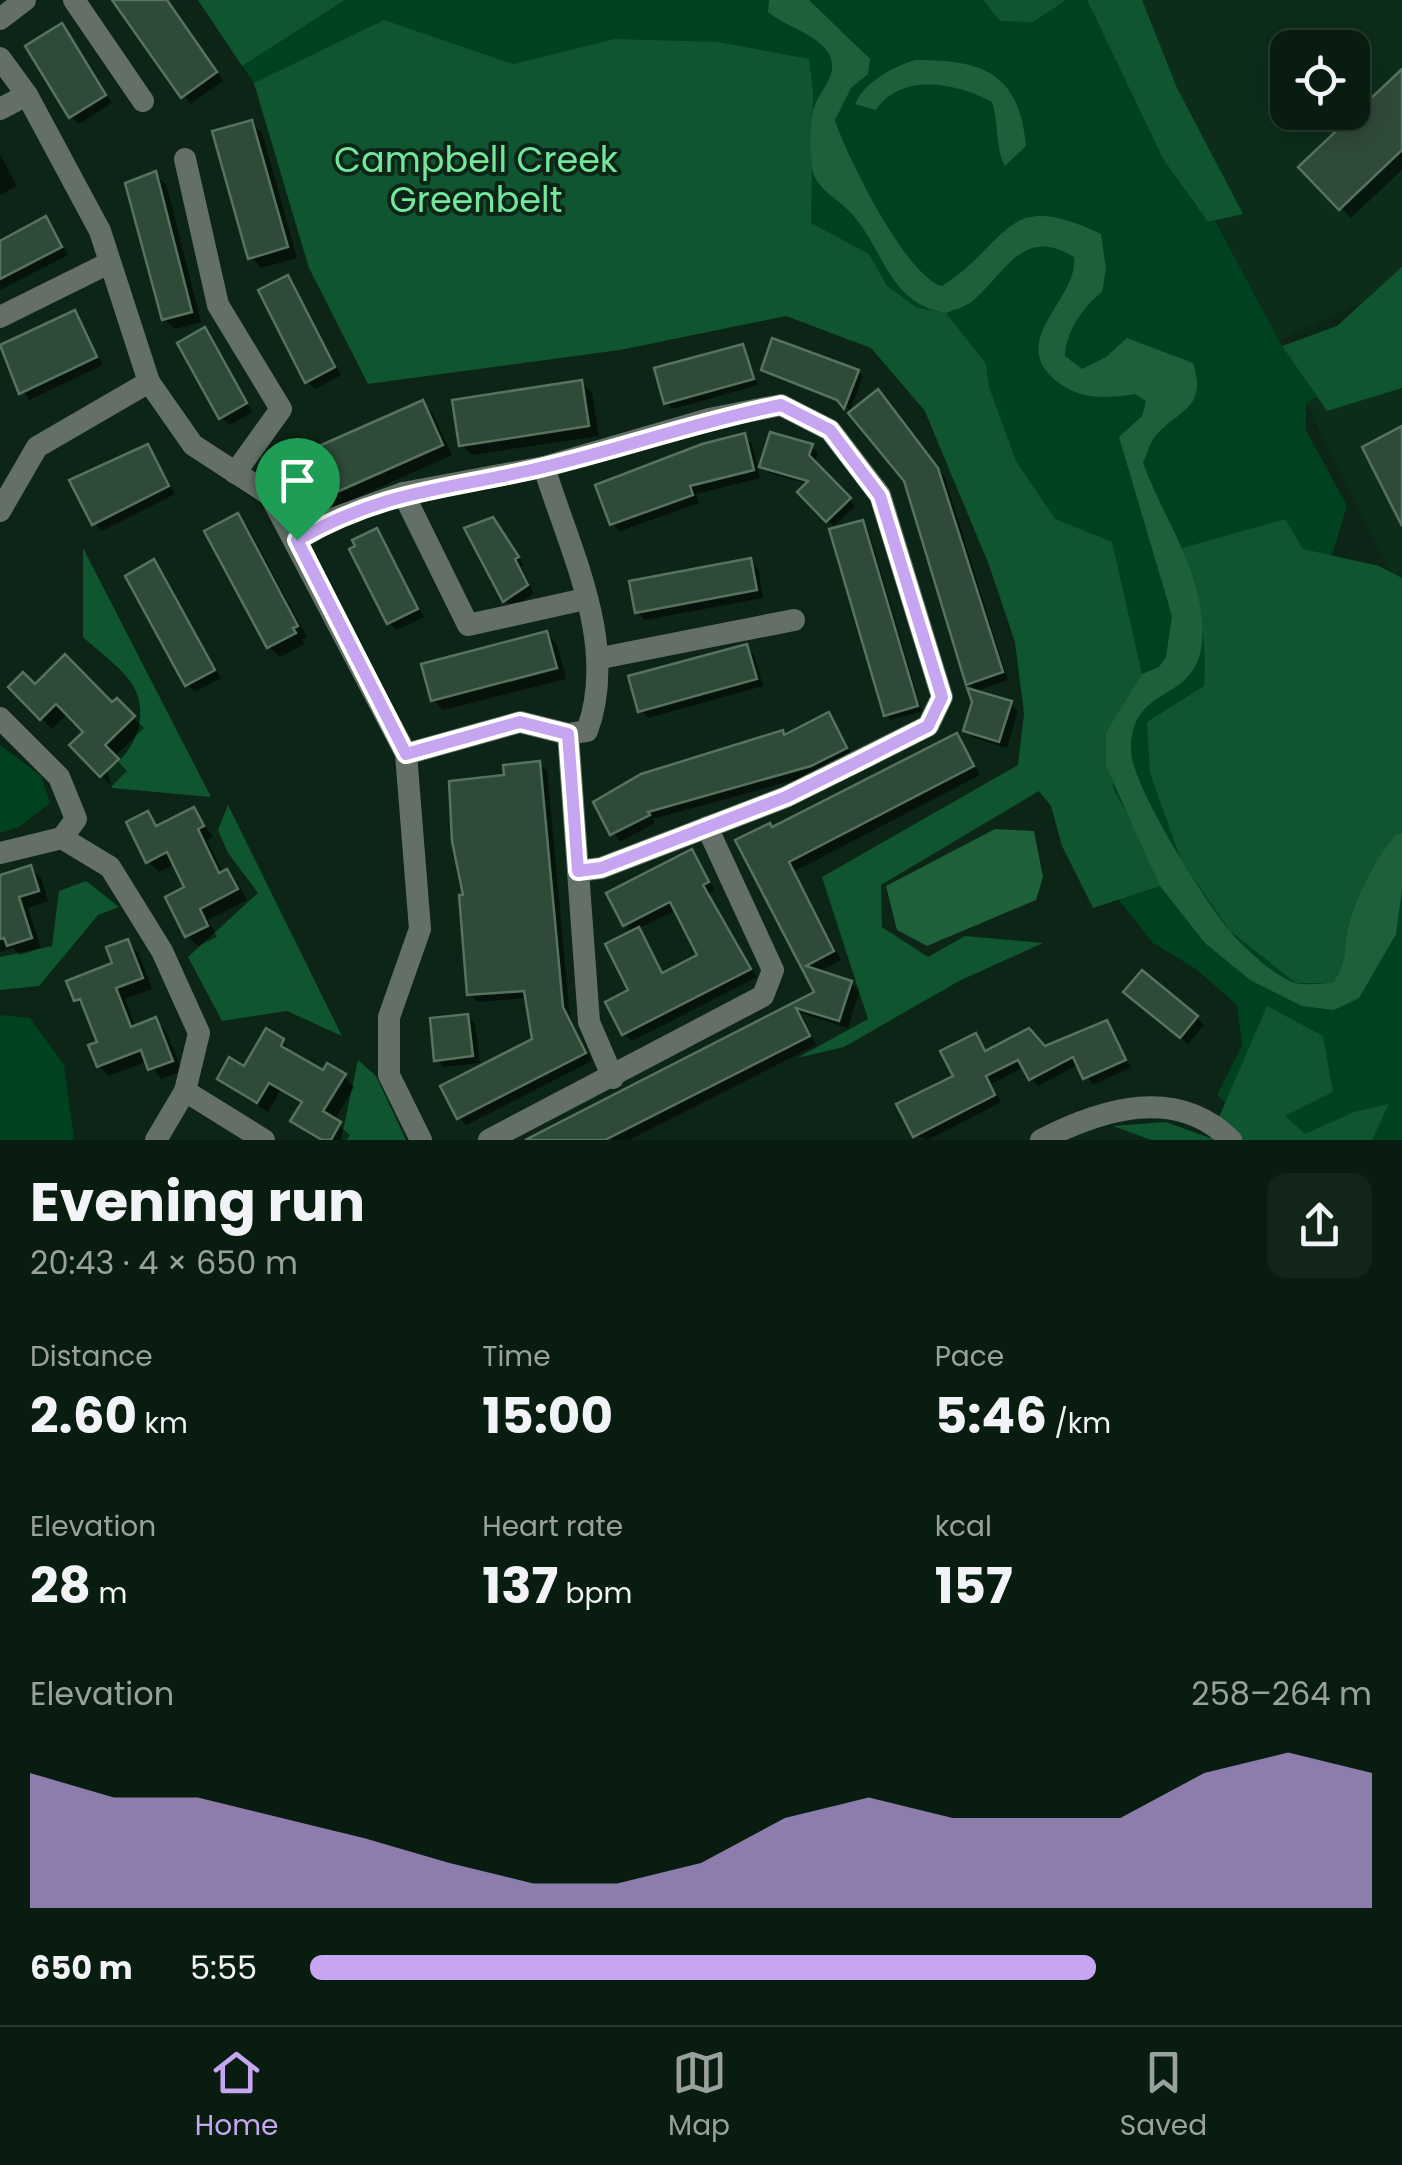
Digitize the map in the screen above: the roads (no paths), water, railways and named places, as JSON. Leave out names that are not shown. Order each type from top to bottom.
[{"type":"street","points":[[0,19],[26,0]]},
{"type":"street","points":[[74,0],[143,102]]},
{"type":"street","points":[[0,58],[27,95],[100,231],[148,382],[194,445],[270,496],[297,540],[406,754],[420,929],[389,1017],[388,1075],[421,1140]]},
{"type":"street","points":[[0,109],[27,95]]},
{"type":"street","points":[[185,158],[218,305],[281,409],[235,473]]},
{"type":"street","points":[[0,317],[109,263]]},
{"type":"street","points":[[0,511],[37,447],[148,382]]},
{"type":"street","points":[[297,540],[337,517],[403,493],[544,467],[709,419],[781,405],[830,430],[880,496],[942,697],[928,726],[786,797],[601,868],[578,871]]},
{"type":"street","points":[[406,754],[520,722],[568,734],[587,731],[599,699],[601,658],[544,467]]},
{"type":"street","points":[[403,493],[468,625],[585,599]]},
{"type":"street","points":[[601,658],[794,620]]},
{"type":"street","points":[[0,718],[58,776],[76,819],[62,838],[0,852]]},
{"type":"street","points":[[568,734],[589,1022],[613,1078]]},
{"type":"street","points":[[489,1140],[763,996],[773,970],[707,827]]},
{"type":"street","points":[[62,838],[110,867],[162,951],[199,1033],[185,1091],[156,1140]]},
{"type":"street","points":[[185,1091],[264,1140]]},
{"type":"street","points":[[1041,1140],[1079,1121],[1135,1108],[1178,1106],[1218,1128],[1231,1140]]},
{"type":"park label","name":"Campbell Creek Greenbelt","points":[[476,180]]}]
